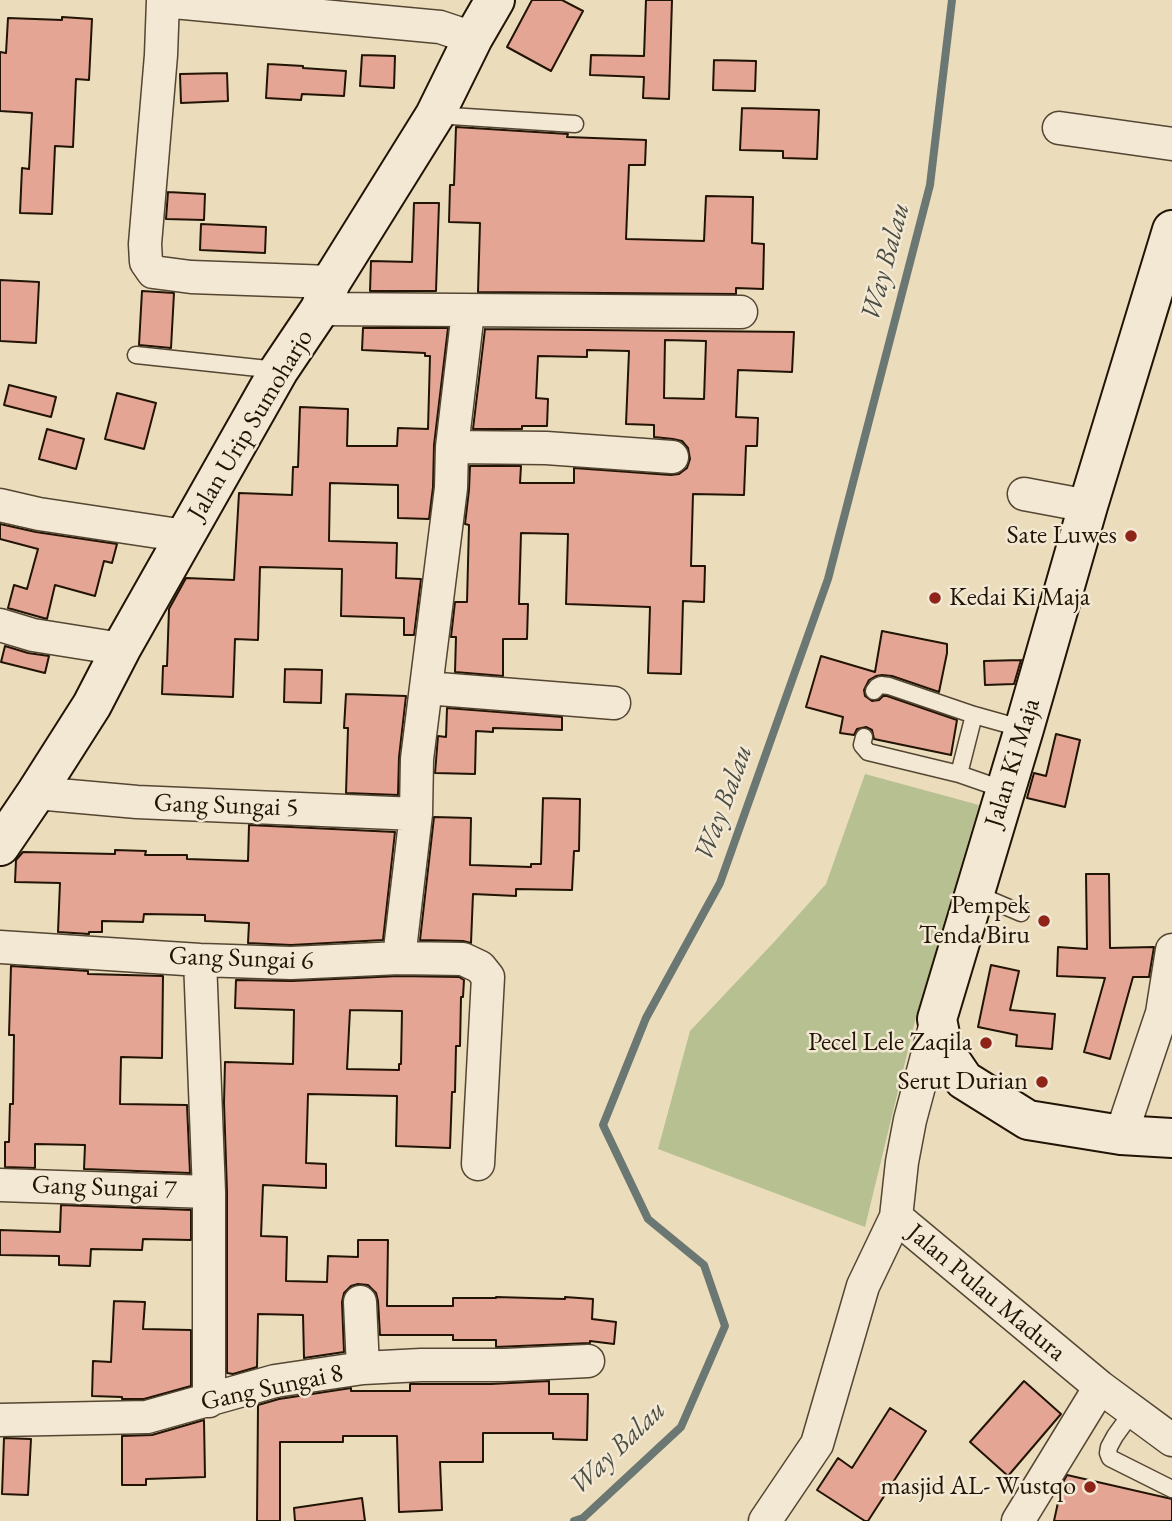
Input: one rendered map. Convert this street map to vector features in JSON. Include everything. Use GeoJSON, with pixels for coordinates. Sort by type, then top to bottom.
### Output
{"type":"FeatureCollection","features":[{"type":"Feature","properties":{"kind":"main road","name":"Jalan Urip Sumoharjo"},"geometry":{"type":"LineString","coordinates":[[0,846],[92,705],[279,370],[435,115],[495,0]]}},
{"type":"Feature","properties":{"kind":"main road","name":"Jalan Ki Maja"},"geometry":{"type":"LineString","coordinates":[[937,1019],[1088,506],[1162,300],[1172,230]]}},
{"type":"Feature","properties":{"kind":"main road"},"geometry":{"type":"LineString","coordinates":[[937,1019],[943,1049],[964,1080],[1028,1120],[1121,1135],[1172,1138]]}},
{"type":"Feature","properties":{"kind":"street"},"geometry":{"type":"LineString","coordinates":[[473,38],[440,27],[163,0],[145,262],[153,272],[468,312],[741,313]]}},
{"type":"Feature","properties":{"kind":"street"},"geometry":{"type":"LineString","coordinates":[[1059,128],[1172,144]]}},
{"type":"Feature","properties":{"kind":"street"},"geometry":{"type":"LineString","coordinates":[[399,958],[416,814],[417,759],[451,488],[452,447],[468,312]]}},
{"type":"Feature","properties":{"kind":"street"},"geometry":{"type":"LineString","coordinates":[[452,447],[546,448],[672,457]]}},
{"type":"Feature","properties":{"kind":"street"},"geometry":{"type":"LineString","coordinates":[[1024,494],[1088,506]]}},
{"type":"Feature","properties":{"kind":"street"},"geometry":{"type":"LineString","coordinates":[[0,505],[40,514],[185,536]]}},
{"type":"Feature","properties":{"kind":"street"},"geometry":{"type":"LineString","coordinates":[[0,625],[33,635],[121,649]]}},
{"type":"Feature","properties":{"kind":"street"},"geometry":{"type":"LineString","coordinates":[[426,688],[614,703]]}},
{"type":"Feature","properties":{"kind":"street","name":"Gang Sungai 5"},"geometry":{"type":"LineString","coordinates":[[36,793],[137,803],[416,814]]}},
{"type":"Feature","properties":{"kind":"street","name":"Gang Sungai 6"},"geometry":{"type":"LineString","coordinates":[[0,947],[291,963],[399,958],[463,959],[480,967],[488,977],[478,1164]]}},
{"type":"Feature","properties":{"kind":"street"},"geometry":{"type":"LineString","coordinates":[[1121,1135],[1161,1013],[1172,950]]}},
{"type":"Feature","properties":{"kind":"street"},"geometry":{"type":"LineString","coordinates":[[200,960],[209,1192],[208,1401]]}},
{"type":"Feature","properties":{"kind":"street","name":"Jalan Pulau Madura"},"geometry":{"type":"LineString","coordinates":[[937,1019],[910,1120],[896,1217],[1100,1387],[1172,1440]]}},
{"type":"Feature","properties":{"kind":"street","name":"Gang Sungai 7"},"geometry":{"type":"LineString","coordinates":[[0,1185],[209,1192]]}},
{"type":"Feature","properties":{"kind":"street"},"geometry":{"type":"LineString","coordinates":[[765,1521],[817,1444],[863,1286],[896,1217]]}},
{"type":"Feature","properties":{"kind":"street"},"geometry":{"type":"LineString","coordinates":[[360,1302],[363,1368]]}},
{"type":"Feature","properties":{"kind":"street","name":"Gang Sungai 8"},"geometry":{"type":"LineString","coordinates":[[0,1420],[147,1418],[275,1381],[363,1368],[588,1360]]}},
{"type":"Feature","properties":{"kind":"street"},"geometry":{"type":"LineString","coordinates":[[1018,1521],[1100,1387]]}},
{"type":"Feature","properties":{"kind":"lane"},"geometry":{"type":"LineString","coordinates":[[435,115],[575,124]]}},
{"type":"Feature","properties":{"kind":"lane"},"geometry":{"type":"LineString","coordinates":[[136,355],[279,370]]}},
{"type":"Feature","properties":{"kind":"lane"},"geometry":{"type":"LineString","coordinates":[[874,691],[881,685],[889,686],[1024,729]]}},
{"type":"Feature","properties":{"kind":"lane"},"geometry":{"type":"LineString","coordinates":[[959,775],[974,715]]}},
{"type":"Feature","properties":{"kind":"lane"},"geometry":{"type":"LineString","coordinates":[[864,737],[862,745],[868,752],[959,775],[1005,790]]}},
{"type":"Feature","properties":{"kind":"lane"},"geometry":{"type":"LineString","coordinates":[[974,893],[1021,913]]}},
{"type":"Feature","properties":{"kind":"lane"},"geometry":{"type":"LineString","coordinates":[[1133,1411],[1109,1447],[1110,1458],[1172,1489]]}},
{"type":"Feature","properties":{"kind":"green space"},"geometry":{"type":"Polygon","coordinates":[[[865,774],[979,805],[916,1017],[865,1227],[658,1149],[690,1031],[826,884],[865,774]]]}},
{"type":"Feature","properties":{"kind":"building"},"geometry":{"type":"Polygon","coordinates":[[[532,0],[562,0],[583,11],[551,71],[507,47],[532,0]]]}},
{"type":"Feature","properties":{"kind":"building"},"geometry":{"type":"Polygon","coordinates":[[[646,0],[672,0],[669,99],[643,98],[644,77],[590,75],[591,55],[644,56],[646,0]]]}},
{"type":"Feature","properties":{"kind":"building"},"geometry":{"type":"Polygon","coordinates":[[[62,17],[92,19],[89,80],[76,79],[73,147],[55,146],[52,214],[20,213],[22,168],[29,169],[32,113],[0,111],[0,52],[6,53],[8,18],[62,20],[62,17]]]}},
{"type":"Feature","properties":{"kind":"building"},"geometry":{"type":"Polygon","coordinates":[[[362,55],[395,56],[394,88],[360,86],[362,55]]]}},
{"type":"Feature","properties":{"kind":"building"},"geometry":{"type":"Polygon","coordinates":[[[714,60],[756,61],[755,91],[713,90],[714,60]]]}},
{"type":"Feature","properties":{"kind":"building"},"geometry":{"type":"Polygon","coordinates":[[[268,64],[346,71],[344,96],[302,94],[301,100],[266,98],[268,64]]]}},
{"type":"Feature","properties":{"kind":"building"},"geometry":{"type":"Polygon","coordinates":[[[227,73],[228,101],[181,103],[180,74],[227,73]]]}},
{"type":"Feature","properties":{"kind":"building"},"geometry":{"type":"Polygon","coordinates":[[[742,108],[819,110],[817,159],[783,158],[783,151],[740,150],[742,108]]]}},
{"type":"Feature","properties":{"kind":"building"},"geometry":{"type":"Polygon","coordinates":[[[456,127],[568,134],[567,137],[646,140],[645,165],[629,165],[626,239],[704,241],[706,196],[753,197],[752,243],[764,244],[763,289],[736,288],[736,294],[478,292],[480,223],[449,222],[450,185],[454,185],[456,127]]]}},
{"type":"Feature","properties":{"kind":"building"},"geometry":{"type":"Polygon","coordinates":[[[168,192],[205,194],[204,220],[166,219],[168,192]]]}},
{"type":"Feature","properties":{"kind":"building"},"geometry":{"type":"Polygon","coordinates":[[[414,203],[439,203],[436,291],[370,291],[371,261],[412,262],[414,203]]]}},
{"type":"Feature","properties":{"kind":"building"},"geometry":{"type":"Polygon","coordinates":[[[201,224],[266,227],[265,253],[200,250],[201,224]]]}},
{"type":"Feature","properties":{"kind":"building"},"geometry":{"type":"Polygon","coordinates":[[[0,280],[39,282],[36,343],[0,341],[0,280]]]}},
{"type":"Feature","properties":{"kind":"building"},"geometry":{"type":"Polygon","coordinates":[[[142,291],[174,293],[171,348],[139,345],[142,291]]]}},
{"type":"Feature","properties":{"kind":"building"},"geometry":{"type":"Polygon","coordinates":[[[363,328],[448,328],[434,445],[429,519],[398,518],[398,485],[330,483],[329,541],[397,543],[396,578],[421,579],[414,635],[404,635],[404,618],[341,616],[342,569],[260,567],[258,640],[235,639],[233,697],[162,694],[163,666],[167,666],[169,609],[186,578],[234,580],[239,493],[292,495],[293,467],[298,467],[300,407],[348,409],[347,446],[397,446],[398,428],[428,429],[430,356],[425,356],[425,353],[362,350],[363,328]]]}},
{"type":"Feature","properties":{"kind":"building"},"geometry":{"type":"Polygon","coordinates":[[[485,329],[794,332],[792,372],[738,370],[736,417],[758,418],[757,446],[746,446],[744,495],[693,494],[691,566],[705,566],[704,602],[683,601],[681,674],[648,673],[650,607],[566,604],[568,534],[521,533],[519,604],[528,604],[527,639],[503,639],[503,676],[455,672],[456,637],[451,637],[455,602],[467,602],[469,525],[465,524],[470,466],[521,466],[520,483],[574,483],[574,468],[671,475],[679,474],[687,468],[690,459],[688,448],[682,441],[654,437],[654,425],[626,424],[629,351],[587,350],[587,357],[538,356],[536,398],[548,399],[547,426],[473,429],[485,329]],[[665,340],[664,398],[704,399],[706,341],[665,340]]]}},
{"type":"Feature","properties":{"kind":"building"},"geometry":{"type":"Polygon","coordinates":[[[9,385],[56,397],[51,417],[4,405],[9,385]]]}},
{"type":"Feature","properties":{"kind":"building"},"geometry":{"type":"Polygon","coordinates":[[[117,393],[156,403],[144,449],[105,439],[117,393]]]}},
{"type":"Feature","properties":{"kind":"building"},"geometry":{"type":"Polygon","coordinates":[[[47,429],[84,439],[76,469],[39,459],[47,429]]]}},
{"type":"Feature","properties":{"kind":"building"},"geometry":{"type":"Polygon","coordinates":[[[0,524],[117,544],[112,563],[104,561],[95,596],[55,585],[47,619],[8,608],[14,585],[27,589],[38,549],[0,539],[0,524]]]}},
{"type":"Feature","properties":{"kind":"building"},"geometry":{"type":"Polygon","coordinates":[[[882,631],[947,644],[939,692],[882,675],[869,680],[864,690],[865,696],[872,701],[887,696],[957,720],[951,755],[874,739],[872,730],[866,727],[857,729],[854,735],[840,733],[843,717],[806,707],[821,656],[875,672],[882,631]]]}},
{"type":"Feature","properties":{"kind":"building"},"geometry":{"type":"Polygon","coordinates":[[[5,646],[49,656],[45,673],[1,662],[5,646]]]}},
{"type":"Feature","properties":{"kind":"building"},"geometry":{"type":"Polygon","coordinates":[[[1021,660],[1014,684],[985,685],[984,661],[1021,660]]]}},
{"type":"Feature","properties":{"kind":"building"},"geometry":{"type":"Polygon","coordinates":[[[285,669],[322,670],[321,703],[284,702],[285,669]]]}},
{"type":"Feature","properties":{"kind":"building"},"geometry":{"type":"Polygon","coordinates":[[[346,694],[406,696],[398,795],[346,793],[346,694]]]}},
{"type":"Feature","properties":{"kind":"building"},"geometry":{"type":"Polygon","coordinates":[[[447,708],[562,717],[562,730],[493,728],[493,732],[476,731],[475,774],[435,773],[438,736],[446,737],[447,708]]]}},
{"type":"Feature","properties":{"kind":"building"},"geometry":{"type":"Polygon","coordinates":[[[1056,734],[1080,740],[1065,807],[1027,798],[1034,773],[1046,776],[1056,734]]]}},
{"type":"Feature","properties":{"kind":"building"},"geometry":{"type":"Polygon","coordinates":[[[543,798],[580,799],[579,851],[574,851],[572,890],[516,889],[516,896],[473,894],[471,943],[420,940],[434,817],[471,818],[470,865],[531,867],[531,864],[541,864],[543,798]]]}},
{"type":"Feature","properties":{"kind":"building"},"geometry":{"type":"Polygon","coordinates":[[[249,825],[395,832],[383,940],[291,945],[248,943],[249,923],[205,921],[205,915],[144,914],[143,922],[102,921],[102,932],[58,932],[60,883],[15,882],[16,860],[23,852],[115,854],[115,850],[146,851],[145,855],[187,855],[187,859],[248,861],[249,825]]]}},
{"type":"Feature","properties":{"kind":"building"},"geometry":{"type":"Polygon","coordinates":[[[1086,874],[1109,874],[1110,948],[1154,947],[1149,977],[1133,977],[1110,1059],[1084,1052],[1105,978],[1057,976],[1058,947],[1087,949],[1086,874]]]}},
{"type":"Feature","properties":{"kind":"building"},"geometry":{"type":"Polygon","coordinates":[[[991,965],[1019,971],[1010,1010],[1055,1014],[1052,1049],[1016,1046],[1017,1035],[978,1027],[991,965]]]}},
{"type":"Feature","properties":{"kind":"building"},"geometry":{"type":"Polygon","coordinates":[[[11,966],[88,971],[88,974],[163,976],[162,1058],[121,1057],[120,1104],[187,1105],[190,1173],[84,1169],[85,1145],[35,1144],[35,1168],[5,1167],[5,1142],[9,1142],[10,1104],[13,1104],[14,1035],[9,1035],[11,966]]]}},
{"type":"Feature","properties":{"kind":"building"},"geometry":{"type":"Polygon","coordinates":[[[399,976],[459,977],[464,980],[460,1046],[456,1046],[455,1092],[452,1092],[450,1148],[396,1146],[397,1096],[308,1094],[306,1163],[326,1164],[326,1188],[263,1185],[261,1236],[287,1237],[286,1281],[327,1282],[328,1256],[358,1257],[358,1240],[388,1240],[387,1306],[453,1306],[453,1298],[593,1299],[592,1319],[616,1322],[614,1344],[590,1341],[496,1347],[496,1340],[453,1340],[453,1335],[380,1335],[376,1293],[368,1285],[358,1284],[351,1286],[344,1293],[342,1302],[344,1352],[304,1358],[303,1315],[258,1314],[257,1367],[233,1374],[227,1373],[225,1062],[293,1064],[294,1010],[235,1008],[236,980],[292,981],[399,976]],[[350,1010],[347,1069],[399,1070],[402,1011],[350,1010]]]}},
{"type":"Feature","properties":{"kind":"building"},"geometry":{"type":"Polygon","coordinates":[[[61,1205],[191,1210],[191,1240],[143,1239],[142,1250],[91,1249],[90,1266],[59,1265],[59,1256],[0,1255],[0,1230],[60,1232],[61,1205]]]}},
{"type":"Feature","properties":{"kind":"building"},"geometry":{"type":"Polygon","coordinates":[[[114,1301],[145,1302],[143,1329],[191,1330],[191,1386],[144,1399],[92,1396],[93,1361],[111,1362],[114,1301]]]}},
{"type":"Feature","properties":{"kind":"building"},"geometry":{"type":"Polygon","coordinates":[[[549,1381],[549,1394],[588,1394],[587,1440],[553,1439],[553,1433],[483,1433],[483,1462],[440,1462],[442,1510],[399,1512],[397,1436],[343,1436],[343,1442],[280,1442],[280,1521],[257,1521],[258,1405],[279,1399],[351,1388],[351,1391],[410,1391],[410,1384],[549,1381]]]}},
{"type":"Feature","properties":{"kind":"building"},"geometry":{"type":"Polygon","coordinates":[[[1024,1381],[1061,1414],[1008,1476],[970,1442],[1024,1381]]]}},
{"type":"Feature","properties":{"kind":"building"},"geometry":{"type":"Polygon","coordinates":[[[890,1408],[926,1431],[868,1521],[865,1521],[817,1490],[838,1458],[852,1468],[890,1408]]]}},
{"type":"Feature","properties":{"kind":"building"},"geometry":{"type":"Polygon","coordinates":[[[204,1420],[205,1477],[146,1479],[146,1485],[122,1485],[122,1436],[152,1435],[204,1420]]]}},
{"type":"Feature","properties":{"kind":"building"},"geometry":{"type":"Polygon","coordinates":[[[4,1438],[31,1439],[28,1495],[2,1494],[4,1438]]]}},
{"type":"Feature","properties":{"kind":"building","name":"masjid AL- Wustqo"},"geometry":{"type":"Polygon","coordinates":[[[1067,1475],[1172,1499],[1172,1521],[1054,1521],[1062,1484],[1067,1475]]]}},
{"type":"Feature","properties":{"kind":"building"},"geometry":{"type":"Polygon","coordinates":[[[362,1498],[365,1521],[295,1521],[294,1508],[362,1498]]]}},
{"type":"Feature","properties":{"kind":"waterway","name":"Way Balau"},"geometry":{"type":"LineString","coordinates":[[574,1521],[583,1518],[681,1427],[725,1326],[704,1265],[648,1219],[603,1125],[646,1018],[720,883],[828,579],[930,185],[952,0]]}},
{"type":"Feature","properties":{"kind":"place","name":"Sate Luwes"},"geometry":{"type":"Point","coordinates":[1131,536]}},
{"type":"Feature","properties":{"kind":"place","name":"Kedai Ki Maja"},"geometry":{"type":"Point","coordinates":[935,598]}},
{"type":"Feature","properties":{"kind":"place","name":"Pempek Tenda Biru"},"geometry":{"type":"Point","coordinates":[1044,921]}},
{"type":"Feature","properties":{"kind":"place","name":"Pecel Lele Zaqila"},"geometry":{"type":"Point","coordinates":[986,1043]}},
{"type":"Feature","properties":{"kind":"place","name":"Serut Durian"},"geometry":{"type":"Point","coordinates":[1042,1082]}},
{"type":"Feature","properties":{"kind":"place","name":"masjid AL- Wustqo"},"geometry":{"type":"Point","coordinates":[1090,1487]}}]}
